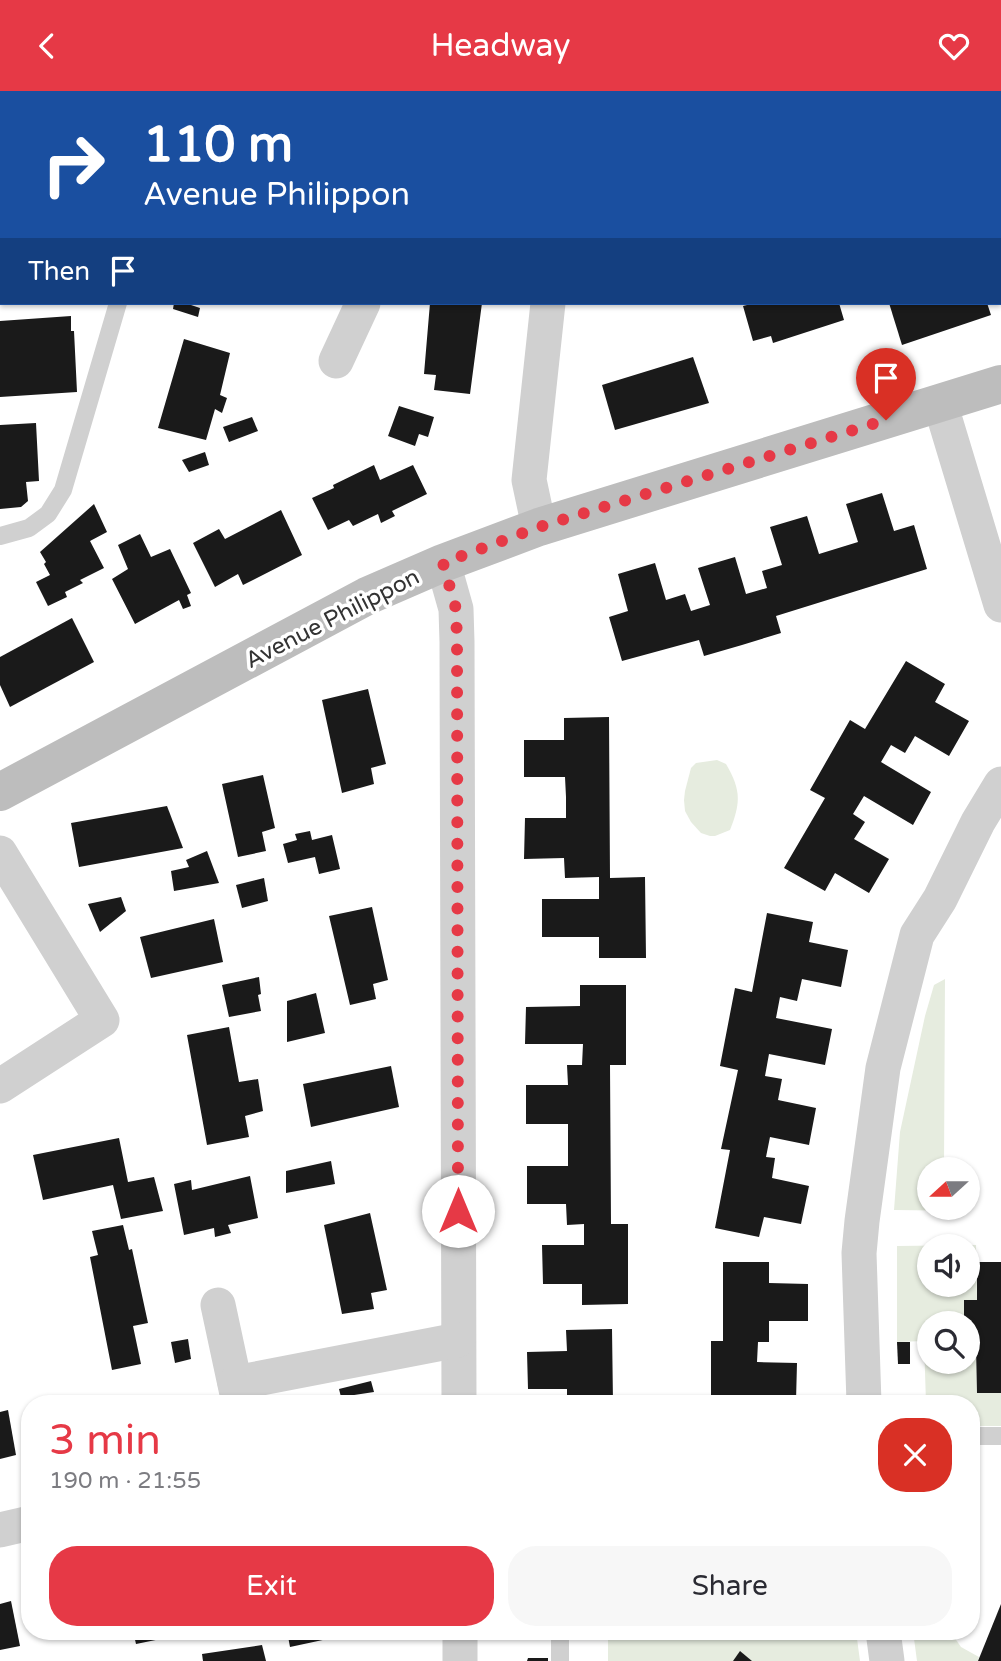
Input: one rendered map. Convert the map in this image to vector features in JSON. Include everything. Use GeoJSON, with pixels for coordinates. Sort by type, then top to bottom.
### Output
{"type":"FeatureCollection","features":[{"type":"Feature","properties":{"kind":"street"},"geometry":{"type":"LineString","coordinates":[[336,361],[362,305]]}},
{"type":"Feature","properties":{"kind":"street"},"geometry":{"type":"LineString","coordinates":[[539,527],[529,481],[548,305]]}},
{"type":"Feature","properties":{"kind":"street","name":"Avenue Philippon"},"geometry":{"type":"LineString","coordinates":[[0,792],[367,596],[443,563],[539,527],[1001,384]]}},
{"type":"Feature","properties":{"kind":"street"},"geometry":{"type":"LineString","coordinates":[[940,403],[1001,605]]}},
{"type":"Feature","properties":{"kind":"street"},"geometry":{"type":"LineString","coordinates":[[443,563],[456,609],[457,642],[459,1395]]}},
{"type":"Feature","properties":{"kind":"street"},"geometry":{"type":"LineString","coordinates":[[864,1395],[859,1253],[883,1067],[917,935],[940,899],[978,822],[1001,784]]}},
{"type":"Feature","properties":{"kind":"street"},"geometry":{"type":"LineString","coordinates":[[0,853],[102,1020],[0,1086]]}},
{"type":"Feature","properties":{"kind":"street"},"geometry":{"type":"LineString","coordinates":[[218,1305],[237,1393],[458,1340]]}},
{"type":"Feature","properties":{"kind":"street"},"geometry":{"type":"LineString","coordinates":[[0,1530],[21,1525]]}},
{"type":"Feature","properties":{"kind":"street"},"geometry":{"type":"LineString","coordinates":[[460,1640],[460,1661]]}},
{"type":"Feature","properties":{"kind":"street"},"geometry":{"type":"LineString","coordinates":[[884,1640],[887,1661]]}},
{"type":"Feature","properties":{"kind":"lane"},"geometry":{"type":"LineString","coordinates":[[0,536],[29,528],[48,514],[63,490],[113,305]]}},
{"type":"Feature","properties":{"kind":"lane"},"geometry":{"type":"LineString","coordinates":[[980,1436],[1001,1436]]}},
{"type":"Feature","properties":{"kind":"lane"},"geometry":{"type":"LineString","coordinates":[[560,1640],[560,1661]]}},
{"type":"Feature","properties":{"kind":"shaded area"},"geometry":{"type":"Polygon","coordinates":[[[717,760],[726,764],[731,773],[737,789],[738,804],[730,830],[710,836],[701,833],[691,822],[685,811],[684,800],[691,768],[696,763],[717,760]]]}},
{"type":"Feature","properties":{"kind":"shaded area"},"geometry":{"type":"Polygon","coordinates":[[[945,979],[944,1157],[917,1157],[917,1210],[894,1210],[900,1132],[934,985],[945,979]]]}},
{"type":"Feature","properties":{"kind":"shaded area"},"geometry":{"type":"Polygon","coordinates":[[[897,1246],[917,1246],[917,1297],[977,1297],[977,1300],[964,1300],[964,1311],[917,1311],[917,1341],[897,1342],[897,1246]]]}},
{"type":"Feature","properties":{"kind":"shaded area"},"geometry":{"type":"Polygon","coordinates":[[[925,1374],[977,1374],[977,1393],[1001,1393],[1001,1426],[980,1426],[980,1395],[926,1395],[925,1374]]]}},
{"type":"Feature","properties":{"kind":"shaded area"},"geometry":{"type":"Polygon","coordinates":[[[608,1640],[857,1640],[860,1661],[752,1661],[741,1652],[733,1661],[608,1661],[608,1640]]]}},
{"type":"Feature","properties":{"kind":"shaded area"},"geometry":{"type":"Polygon","coordinates":[[[914,1640],[956,1640],[961,1647],[979,1657],[978,1661],[917,1661],[914,1640]]]}},
{"type":"Feature","properties":{"kind":"building"},"geometry":{"type":"Polygon","coordinates":[[[174,305],[200,308],[198,317],[173,309],[174,305]]]}},
{"type":"Feature","properties":{"kind":"building"},"geometry":{"type":"Polygon","coordinates":[[[430,305],[482,305],[470,394],[434,390],[436,375],[424,374],[430,305]]]}},
{"type":"Feature","properties":{"kind":"building"},"geometry":{"type":"Polygon","coordinates":[[[840,305],[844,320],[773,343],[771,336],[753,341],[743,306],[840,305]]]}},
{"type":"Feature","properties":{"kind":"building"},"geometry":{"type":"Polygon","coordinates":[[[890,305],[988,305],[991,315],[902,345],[890,305]]]}},
{"type":"Feature","properties":{"kind":"building"},"geometry":{"type":"Polygon","coordinates":[[[71,316],[77,392],[0,397],[0,321],[71,316]]]}},
{"type":"Feature","properties":{"kind":"building"},"geometry":{"type":"Polygon","coordinates":[[[184,339],[230,353],[220,395],[227,398],[222,413],[215,409],[206,440],[158,428],[184,339]]]}},
{"type":"Feature","properties":{"kind":"building"},"geometry":{"type":"Polygon","coordinates":[[[693,357],[709,403],[615,430],[602,385],[693,357]]]}},
{"type":"Feature","properties":{"kind":"building"},"geometry":{"type":"Polygon","coordinates":[[[399,406],[434,417],[428,437],[419,434],[415,446],[388,436],[399,406]]]}},
{"type":"Feature","properties":{"kind":"building"},"geometry":{"type":"Polygon","coordinates":[[[252,417],[258,431],[229,442],[223,427],[252,417]]]}},
{"type":"Feature","properties":{"kind":"building"},"geometry":{"type":"Polygon","coordinates":[[[36,423],[39,481],[26,482],[28,501],[21,507],[0,509],[0,425],[36,423]]]}},
{"type":"Feature","properties":{"kind":"building"},"geometry":{"type":"Polygon","coordinates":[[[205,452],[209,465],[189,472],[182,460],[205,452]]]}},
{"type":"Feature","properties":{"kind":"building"},"geometry":{"type":"Polygon","coordinates":[[[374,465],[380,480],[413,465],[427,494],[392,511],[395,516],[381,523],[378,514],[353,526],[349,520],[328,530],[312,498],[374,465]]]}},
{"type":"Feature","properties":{"kind":"building"},"geometry":{"type":"Polygon","coordinates":[[[882,493],[894,531],[914,525],[927,569],[776,616],[781,633],[742,645],[704,656],[699,640],[622,661],[609,617],[628,611],[618,574],[655,563],[666,600],[685,594],[691,611],[710,605],[698,568],[735,557],[746,594],[767,588],[762,571],[782,565],[770,527],[807,516],[819,554],[858,542],[846,504],[882,493]]]}},
{"type":"Feature","properties":{"kind":"building"},"geometry":{"type":"Polygon","coordinates":[[[94,504],[107,532],[90,541],[104,568],[80,580],[83,583],[65,592],[67,597],[48,606],[36,582],[50,575],[40,552],[94,504]]]}},
{"type":"Feature","properties":{"kind":"building"},"geometry":{"type":"Polygon","coordinates":[[[281,510],[302,555],[243,585],[238,574],[215,587],[193,543],[219,529],[225,539],[281,510]]]}},
{"type":"Feature","properties":{"kind":"building"},"geometry":{"type":"Polygon","coordinates":[[[140,534],[151,557],[170,549],[191,593],[187,595],[191,606],[183,609],[179,600],[135,624],[112,579],[128,569],[118,545],[140,534]]]}},
{"type":"Feature","properties":{"kind":"building"},"geometry":{"type":"Polygon","coordinates":[[[72,618],[94,662],[10,707],[0,685],[0,657],[72,618]]]}},
{"type":"Feature","properties":{"kind":"building"},"geometry":{"type":"Polygon","coordinates":[[[906,661],[945,684],[935,702],[969,721],[949,756],[915,736],[905,753],[891,745],[881,762],[931,792],[913,825],[864,796],[853,814],[865,822],[854,839],[889,859],[869,893],[835,873],[825,891],[784,868],[825,798],[810,790],[850,720],[865,729],[906,661]]]}},
{"type":"Feature","properties":{"kind":"building"},"geometry":{"type":"Polygon","coordinates":[[[368,689],[386,764],[371,768],[374,784],[342,793],[322,700],[368,689]]]}},
{"type":"Feature","properties":{"kind":"building"},"geometry":{"type":"Polygon","coordinates":[[[609,717],[610,878],[645,877],[646,958],[599,958],[599,937],[542,937],[542,899],[599,899],[599,877],[565,878],[564,858],[524,859],[525,818],[566,818],[566,797],[565,777],[524,777],[524,740],[564,740],[564,718],[609,717]]]}},
{"type":"Feature","properties":{"kind":"building"},"geometry":{"type":"Polygon","coordinates":[[[263,775],[275,828],[262,832],[266,851],[238,857],[222,784],[263,775]]]}},
{"type":"Feature","properties":{"kind":"building"},"geometry":{"type":"Polygon","coordinates":[[[167,806],[183,848],[79,867],[71,823],[167,806]]]}},
{"type":"Feature","properties":{"kind":"building"},"geometry":{"type":"Polygon","coordinates":[[[310,831],[312,840],[332,835],[340,869],[319,874],[315,857],[288,863],[283,844],[297,840],[295,834],[310,831]]]}},
{"type":"Feature","properties":{"kind":"building"},"geometry":{"type":"Polygon","coordinates":[[[207,851],[219,883],[174,891],[171,871],[189,867],[186,860],[207,851]]]}},
{"type":"Feature","properties":{"kind":"building"},"geometry":{"type":"Polygon","coordinates":[[[264,878],[268,901],[242,908],[236,885],[264,878]]]}},
{"type":"Feature","properties":{"kind":"building"},"geometry":{"type":"Polygon","coordinates":[[[121,897],[126,911],[100,932],[88,904],[121,897]]]}},
{"type":"Feature","properties":{"kind":"building"},"geometry":{"type":"Polygon","coordinates":[[[372,907],[388,980],[373,984],[376,999],[350,1005],[329,916],[372,907]]]}},
{"type":"Feature","properties":{"kind":"building"},"geometry":{"type":"Polygon","coordinates":[[[767,913],[813,922],[809,942],[848,950],[841,987],[802,979],[797,1001],[780,997],[776,1018],[832,1029],[825,1065],[769,1054],[765,1076],[782,1079],[778,1100],[816,1108],[809,1145],[770,1137],[766,1157],[775,1158],[772,1178],[809,1186],[801,1224],[764,1217],[759,1237],[715,1228],[730,1150],[721,1149],[738,1070],[720,1066],[735,988],[752,992],[767,913]]]}},
{"type":"Feature","properties":{"kind":"building"},"geometry":{"type":"Polygon","coordinates":[[[214,919],[223,962],[151,978],[140,937],[214,919]]]}},
{"type":"Feature","properties":{"kind":"building"},"geometry":{"type":"Polygon","coordinates":[[[259,977],[261,1011],[229,1017],[222,985],[259,977]]]}},
{"type":"Feature","properties":{"kind":"building"},"geometry":{"type":"Polygon","coordinates":[[[580,985],[626,985],[626,1065],[610,1065],[611,1224],[628,1224],[628,1304],[582,1305],[582,1284],[543,1284],[542,1245],[584,1245],[584,1224],[567,1225],[566,1204],[527,1204],[527,1166],[568,1166],[568,1124],[526,1124],[526,1085],[568,1085],[567,1065],[582,1065],[583,1044],[525,1044],[526,1007],[580,1006],[580,985]]]}},
{"type":"Feature","properties":{"kind":"building"},"geometry":{"type":"Polygon","coordinates":[[[316,993],[325,1033],[287,1042],[287,1001],[316,993]]]}},
{"type":"Feature","properties":{"kind":"building"},"geometry":{"type":"Polygon","coordinates":[[[229,1027],[239,1082],[258,1079],[263,1111],[245,1116],[249,1137],[207,1145],[187,1035],[229,1027]]]}},
{"type":"Feature","properties":{"kind":"building"},"geometry":{"type":"Polygon","coordinates":[[[391,1066],[399,1107],[311,1127],[303,1084],[391,1066]]]}},
{"type":"Feature","properties":{"kind":"building"},"geometry":{"type":"Polygon","coordinates":[[[119,1138],[128,1182],[154,1177],[163,1211],[121,1219],[113,1185],[43,1200],[33,1155],[119,1138]]]}},
{"type":"Feature","properties":{"kind":"building"},"geometry":{"type":"Polygon","coordinates":[[[331,1161],[335,1184],[286,1193],[286,1171],[331,1161]]]}},
{"type":"Feature","properties":{"kind":"building"},"geometry":{"type":"Polygon","coordinates":[[[250,1176],[258,1218],[228,1225],[231,1233],[215,1237],[214,1228],[184,1235],[174,1184],[191,1180],[192,1190],[250,1176]]]}},
{"type":"Feature","properties":{"kind":"building"},"geometry":{"type":"Polygon","coordinates":[[[370,1213],[387,1290],[371,1293],[374,1309],[342,1314],[324,1225],[370,1213]]]}},
{"type":"Feature","properties":{"kind":"building"},"geometry":{"type":"Polygon","coordinates":[[[123,1225],[129,1250],[132,1249],[148,1323],[133,1326],[141,1364],[112,1370],[90,1257],[98,1255],[92,1231],[123,1225]]]}},
{"type":"Feature","properties":{"kind":"building"},"geometry":{"type":"Polygon","coordinates":[[[723,1262],[769,1262],[769,1283],[808,1284],[808,1321],[769,1321],[769,1342],[758,1342],[757,1362],[797,1363],[796,1395],[711,1395],[711,1341],[723,1341],[723,1262]]]}},
{"type":"Feature","properties":{"kind":"building"},"geometry":{"type":"Polygon","coordinates":[[[980,1262],[1001,1262],[1001,1393],[977,1393],[977,1374],[980,1374],[980,1311],[964,1311],[964,1300],[977,1300],[977,1297],[980,1297],[980,1262]]]}},
{"type":"Feature","properties":{"kind":"building"},"geometry":{"type":"Polygon","coordinates":[[[612,1329],[613,1395],[567,1395],[567,1389],[528,1389],[527,1352],[567,1351],[566,1330],[612,1329]]]}},
{"type":"Feature","properties":{"kind":"building"},"geometry":{"type":"Polygon","coordinates":[[[188,1339],[191,1359],[175,1363],[171,1342],[188,1339]]]}},
{"type":"Feature","properties":{"kind":"building"},"geometry":{"type":"Polygon","coordinates":[[[897,1342],[910,1342],[910,1364],[898,1364],[897,1342]]]}},
{"type":"Feature","properties":{"kind":"building"},"geometry":{"type":"Polygon","coordinates":[[[371,1381],[374,1392],[340,1395],[339,1389],[371,1381]]]}},
{"type":"Feature","properties":{"kind":"building"},"geometry":{"type":"Polygon","coordinates":[[[8,1410],[16,1455],[0,1459],[0,1412],[8,1410]]]}},
{"type":"Feature","properties":{"kind":"building"},"geometry":{"type":"Polygon","coordinates":[[[11,1601],[20,1646],[0,1650],[0,1604],[11,1601]]]}},
{"type":"Feature","properties":{"kind":"building"},"geometry":{"type":"Polygon","coordinates":[[[1001,1604],[1001,1661],[978,1661],[1001,1604]]]}},
{"type":"Feature","properties":{"kind":"building"},"geometry":{"type":"Polygon","coordinates":[[[135,1640],[156,1640],[136,1644],[135,1640]]]}},
{"type":"Feature","properties":{"kind":"building"},"geometry":{"type":"Polygon","coordinates":[[[289,1640],[323,1640],[290,1647],[289,1640]]]}},
{"type":"Feature","properties":{"kind":"building"},"geometry":{"type":"Polygon","coordinates":[[[262,1645],[266,1661],[203,1661],[202,1654],[262,1645]]]}},
{"type":"Feature","properties":{"kind":"building"},"geometry":{"type":"Polygon","coordinates":[[[740,1651],[752,1661],[733,1661],[740,1651]]]}},
{"type":"Feature","properties":{"kind":"building"},"geometry":{"type":"Polygon","coordinates":[[[528,1658],[548,1658],[548,1661],[527,1661],[528,1658]]]}},
{"type":"Feature","properties":{"kind":"route"},"geometry":{"type":"LineString","coordinates":[[458,1211],[457,642],[456,609],[443,563],[539,527],[886,420]]}}]}
